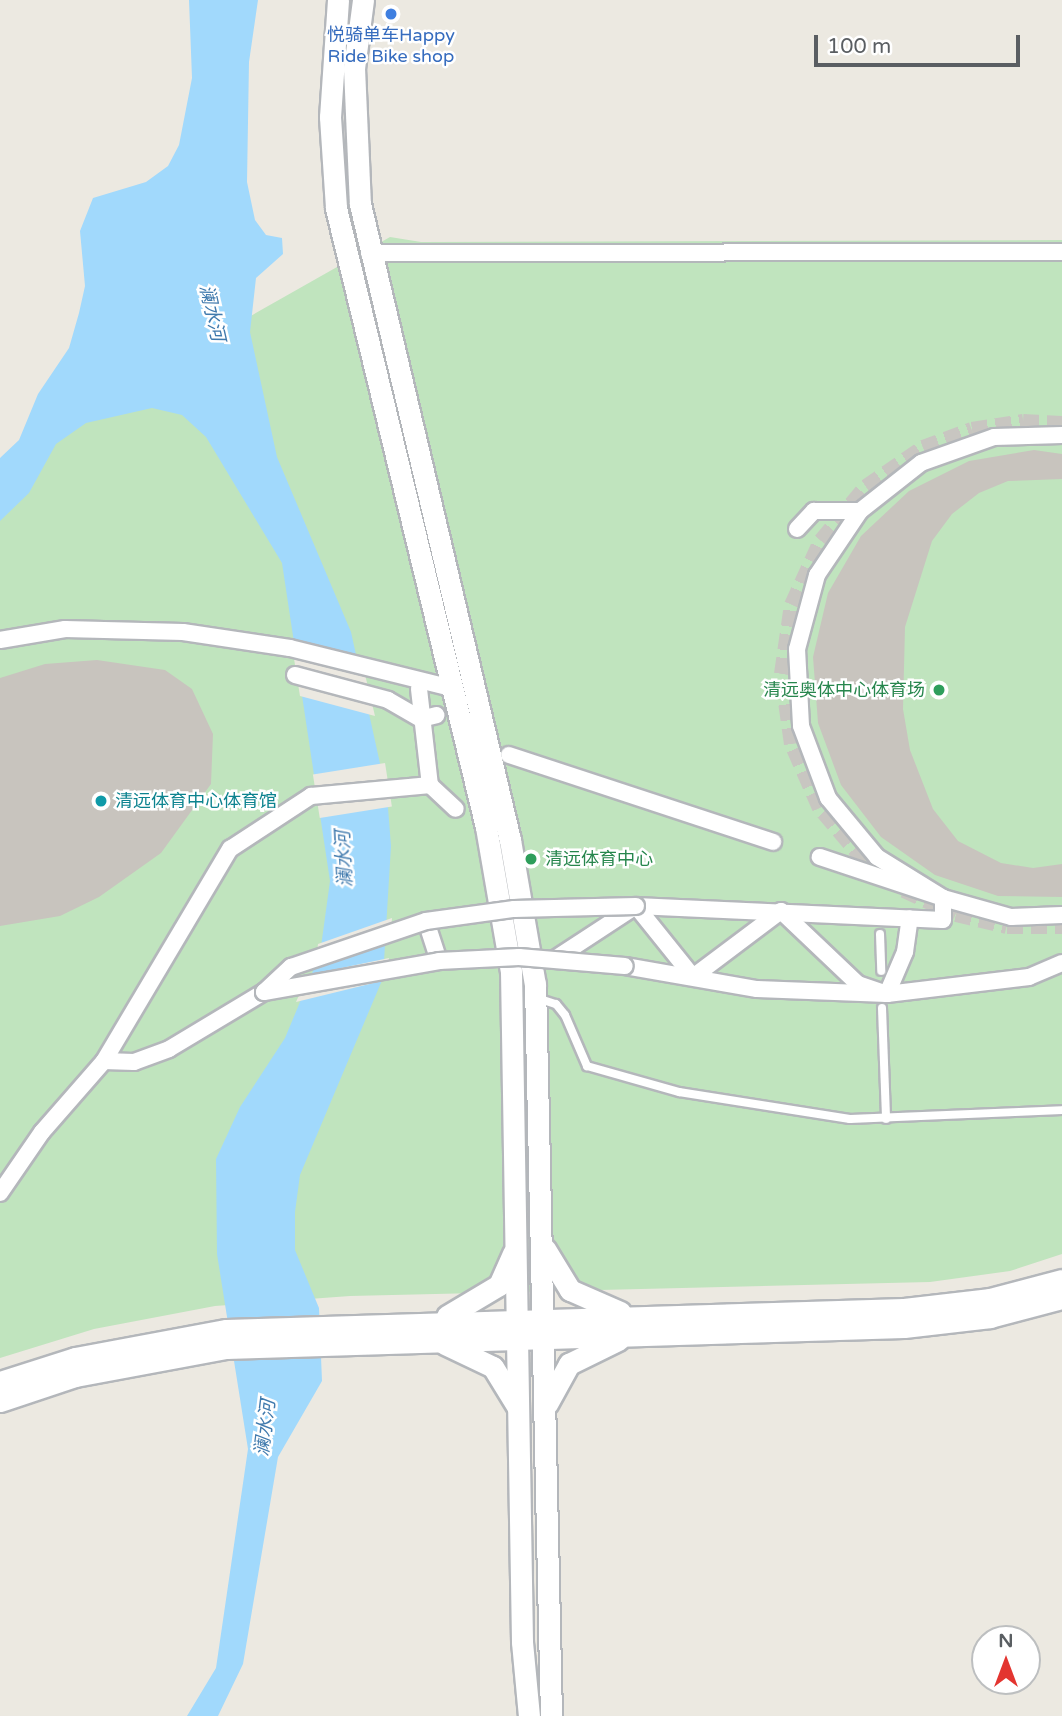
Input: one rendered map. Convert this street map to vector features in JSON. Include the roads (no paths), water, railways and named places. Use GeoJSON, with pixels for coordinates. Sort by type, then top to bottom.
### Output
{"type":"FeatureCollection","features":[{"type":"Feature","properties":{"kind":"street"},"geometry":{"type":"LineString","coordinates":[[338,0],[330,117],[336,208],[498,880],[511,971],[529,1716]]}},
{"type":"Feature","properties":{"kind":"street"},"geometry":{"type":"LineString","coordinates":[[363,0],[354,68],[354,152],[369,253],[510,840],[536,997],[551,1716]]}},
{"type":"Feature","properties":{"kind":"street"},"geometry":{"type":"LineString","coordinates":[[369,253],[1062,252]]}},
{"type":"Feature","properties":{"kind":"street"},"geometry":{"type":"LineString","coordinates":[[943,898],[877,857],[828,798],[801,726],[797,649],[814,587],[860,511],[921,463],[994,437],[1062,435]]}},
{"type":"Feature","properties":{"kind":"street"},"geometry":{"type":"LineString","coordinates":[[797,529],[814,511],[860,511]]}},
{"type":"Feature","properties":{"kind":"street"},"geometry":{"type":"LineString","coordinates":[[0,640],[65,629],[132,628],[290,648],[452,688]]}},
{"type":"Feature","properties":{"kind":"street"},"geometry":{"type":"LineString","coordinates":[[295,675],[388,700],[429,717]]}},
{"type":"Feature","properties":{"kind":"street"},"geometry":{"type":"LineString","coordinates":[[419,689],[429,717],[430,785]]}},
{"type":"Feature","properties":{"kind":"street"},"geometry":{"type":"LineString","coordinates":[[509,755],[773,842]]}},
{"type":"Feature","properties":{"kind":"street"},"geometry":{"type":"LineString","coordinates":[[0,1193],[42,1132],[104,1061],[230,849],[311,796],[401,784],[430,785],[456,809]]}},
{"type":"Feature","properties":{"kind":"street"},"geometry":{"type":"LineString","coordinates":[[820,857],[943,898],[1011,917],[1062,915]]}},
{"type":"Feature","properties":{"kind":"street"},"geometry":{"type":"LineString","coordinates":[[104,1061],[134,1062],[169,1049],[264,992],[291,967],[426,921],[514,909],[636,906],[943,920],[943,898]]}},
{"type":"Feature","properties":{"kind":"street"},"geometry":{"type":"LineString","coordinates":[[555,959],[636,906]]}},
{"type":"Feature","properties":{"kind":"street"},"geometry":{"type":"LineString","coordinates":[[636,906],[693,977]]}},
{"type":"Feature","properties":{"kind":"street"},"geometry":{"type":"LineString","coordinates":[[693,977],[781,911]]}},
{"type":"Feature","properties":{"kind":"street"},"geometry":{"type":"LineString","coordinates":[[781,911],[858,984],[885,1001]]}},
{"type":"Feature","properties":{"kind":"street"},"geometry":{"type":"LineString","coordinates":[[885,1001],[905,952],[911,918]]}},
{"type":"Feature","properties":{"kind":"street"},"geometry":{"type":"LineString","coordinates":[[426,921],[439,961]]}},
{"type":"Feature","properties":{"kind":"street"},"geometry":{"type":"LineString","coordinates":[[264,992],[439,961],[555,959],[625,966],[757,989],[885,1001],[1029,977],[1062,963]]}},
{"type":"Feature","properties":{"kind":"street"},"geometry":{"type":"LineString","coordinates":[[433,1322],[468,1308],[499,1285],[512,1261],[518,1230]]}},
{"type":"Feature","properties":{"kind":"street"},"geometry":{"type":"LineString","coordinates":[[542,1241],[570,1290],[636,1325]]}},
{"type":"Feature","properties":{"kind":"street"},"geometry":{"type":"LineString","coordinates":[[544,1416],[553,1387],[569,1364],[636,1325],[948,1305],[1062,1280]]}},
{"type":"Feature","properties":{"kind":"street"},"geometry":{"type":"LineString","coordinates":[[418,1340],[519,1329],[636,1325],[948,1323],[1062,1298]]}},
{"type":"Feature","properties":{"kind":"street"},"geometry":{"type":"LineString","coordinates":[[0,1382],[75,1358],[226,1339],[328,1333],[433,1322],[519,1329]]}},
{"type":"Feature","properties":{"kind":"street"},"geometry":{"type":"LineString","coordinates":[[328,1333],[418,1340],[465,1351],[493,1367],[520,1412]]}},
{"type":"Feature","properties":{"kind":"street"},"geometry":{"type":"LineString","coordinates":[[0,1401],[88,1373],[226,1339]]}},
{"type":"Feature","properties":{"kind":"lane"},"geometry":{"type":"LineString","coordinates":[[880,934],[881,971]]}},
{"type":"Feature","properties":{"kind":"lane"},"geometry":{"type":"LineString","coordinates":[[536,997],[556,1004],[582,1058],[601,1073],[747,1106],[886,1119],[1062,1110]]}},
{"type":"Feature","properties":{"kind":"lane"},"geometry":{"type":"LineString","coordinates":[[885,1001],[886,1119]]}},
{"type":"Feature","properties":{"kind":"water","name":"澜水河"},"geometry":{"type":"Polygon","coordinates":[[[189,0],[258,0],[249,62],[247,182],[255,220],[266,235],[282,238],[283,254],[256,278],[250,332],[277,457],[351,632],[387,795],[391,846],[383,978],[300,1175],[295,1212],[295,1250],[319,1308],[322,1381],[278,1457],[243,1664],[218,1716],[187,1716],[216,1668],[248,1449],[217,1254],[216,1159],[240,1107],[285,1038],[320,954],[330,881],[282,563],[206,437],[182,415],[152,408],[86,423],[56,444],[29,493],[0,521],[0,458],[19,440],[38,394],[69,348],[85,286],[80,231],[93,198],[146,182],[168,166],[179,145],[192,78],[189,0]]]}},
{"type":"Feature","properties":{"kind":"tunnel"},"geometry":{"type":"LineString","coordinates":[[886,877],[865,861],[820,808],[792,744],[782,674],[792,605],[821,541],[866,487],[923,448],[972,430],[1023,422],[1062,424]]}},
{"type":"Feature","properties":{"kind":"tunnel"},"geometry":{"type":"LineString","coordinates":[[904,890],[956,914],[1007,926],[1062,926]]}},
{"type":"Feature","properties":{"kind":"place","name":"悦骑单车Happy Ride Bike shop"},"geometry":{"type":"Point","coordinates":[391,14]}},
{"type":"Feature","properties":{"kind":"place","name":"清远奥体中心体育场"},"geometry":{"type":"Point","coordinates":[939,690]}},
{"type":"Feature","properties":{"kind":"place","name":"清远体育中心体育馆"},"geometry":{"type":"Point","coordinates":[101,801]}},
{"type":"Feature","properties":{"kind":"place","name":"清远体育中心"},"geometry":{"type":"Point","coordinates":[531,859]}}]}
